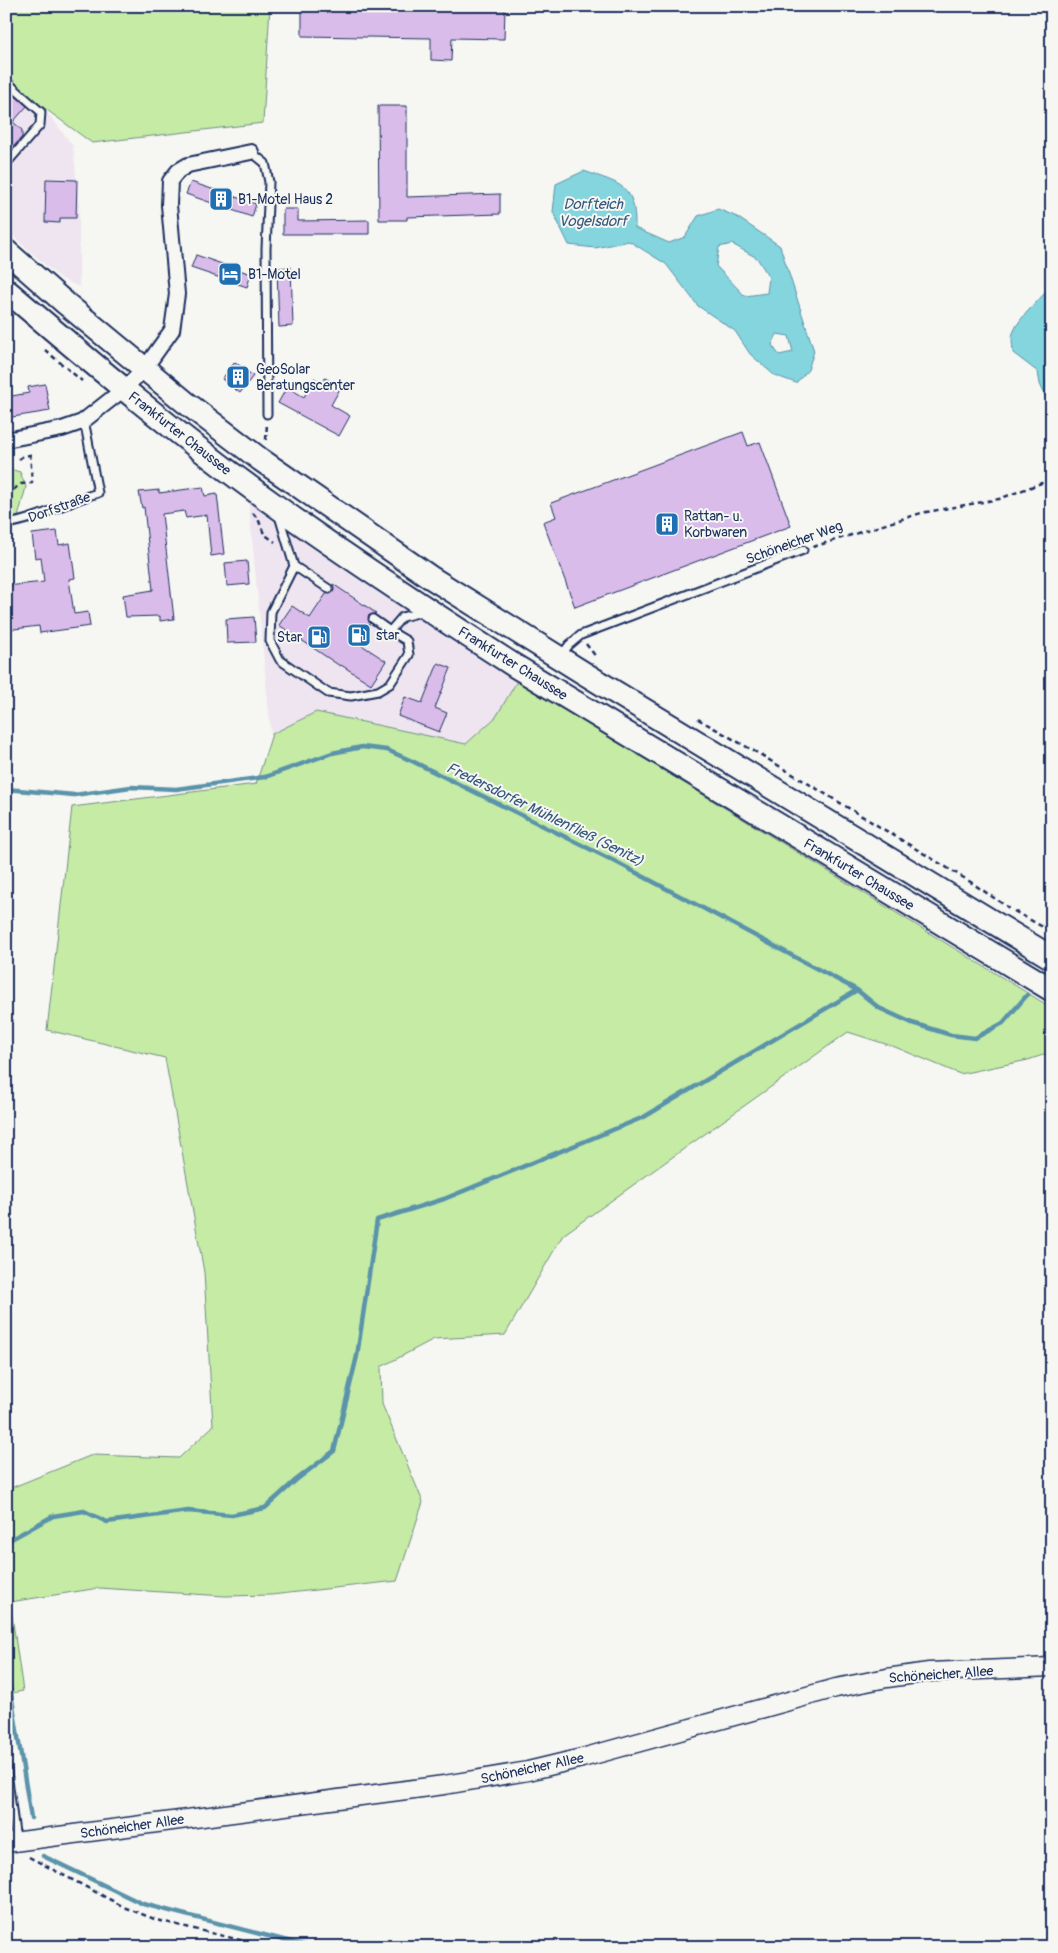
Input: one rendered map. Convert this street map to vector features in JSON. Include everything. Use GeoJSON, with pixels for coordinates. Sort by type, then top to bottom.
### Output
{"type":"FeatureCollection","features":[{"type":"Feature","properties":{"kind":"main road","name":"Frankfurter Chaussee"},"geometry":{"type":"LineString","coordinates":[[6,251],[144,368],[273,470],[430,577],[559,658],[1052,958]]}},
{"type":"Feature","properties":{"kind":"main road","name":"Frankfurter Chaussee"},"geometry":{"type":"LineString","coordinates":[[6,290],[182,436],[275,506],[428,610],[515,666],[1052,990]]}},
{"type":"Feature","properties":{"kind":"street"},"geometry":{"type":"LineString","coordinates":[[6,440],[62,429],[82,422],[124,389],[144,368],[172,330],[177,306],[169,205],[170,181],[178,171],[188,165],[251,152]]}},
{"type":"Feature","properties":{"kind":"street","name":"Schöneicher Allee"},"geometry":{"type":"LineString","coordinates":[[11,1842],[444,1785],[528,1770],[582,1758],[836,1688],[887,1678],[929,1672],[1052,1667]]}},
{"type":"Feature","properties":{"kind":"lane"},"geometry":{"type":"LineString","coordinates":[[6,81],[41,112],[40,125],[6,164]]}},
{"type":"Feature","properties":{"kind":"lane"},"geometry":{"type":"LineString","coordinates":[[251,152],[265,164],[269,182],[266,249],[267,414]]}},
{"type":"Feature","properties":{"kind":"lane","name":"Dorfstraße"},"geometry":{"type":"LineString","coordinates":[[6,524],[18,522],[98,493],[86,430],[82,422]]}},
{"type":"Feature","properties":{"kind":"lane"},"geometry":{"type":"LineString","coordinates":[[275,506],[294,566],[329,589]]}},
{"type":"Feature","properties":{"kind":"lane","name":"Schöneicher Weg"},"geometry":{"type":"LineString","coordinates":[[559,658],[569,645],[581,635],[803,550]]}},
{"type":"Feature","properties":{"kind":"lane"},"geometry":{"type":"LineString","coordinates":[[294,566],[271,612],[270,641],[280,660],[328,693],[351,696],[378,691],[390,684],[409,655],[408,641],[373,619]]}},
{"type":"Feature","properties":{"kind":"lane"},"geometry":{"type":"LineString","coordinates":[[390,631],[402,617],[428,610]]}},
{"type":"Feature","properties":{"kind":"lane"},"geometry":{"type":"LineString","coordinates":[[6,1764],[11,1842]]}},
{"type":"Feature","properties":{"kind":"path"},"geometry":{"type":"LineString","coordinates":[[45,350],[82,381]]}},
{"type":"Feature","properties":{"kind":"path"},"geometry":{"type":"LineString","coordinates":[[266,443],[267,414]]}},
{"type":"Feature","properties":{"kind":"path"},"geometry":{"type":"LineString","coordinates":[[6,495],[21,484],[32,483],[28,436]]}},
{"type":"Feature","properties":{"kind":"path"},"geometry":{"type":"LineString","coordinates":[[19,459],[30,455]]}},
{"type":"Feature","properties":{"kind":"path","name":"Schöneicher Weg"},"geometry":{"type":"LineString","coordinates":[[803,550],[921,513],[999,499],[1052,479]]}},
{"type":"Feature","properties":{"kind":"path"},"geometry":{"type":"LineString","coordinates":[[251,511],[259,521],[264,534],[290,552]]}},
{"type":"Feature","properties":{"kind":"path"},"geometry":{"type":"LineString","coordinates":[[581,635],[591,653],[598,659]]}},
{"type":"Feature","properties":{"kind":"path"},"geometry":{"type":"LineString","coordinates":[[693,716],[770,760],[969,881],[1010,909],[1052,932]]}},
{"type":"Feature","properties":{"kind":"path"},"geometry":{"type":"LineString","coordinates":[[11,1842],[31,1859],[126,1908],[157,1920],[269,1947]]}},
{"type":"Feature","properties":{"kind":"shaded area"},"geometry":{"type":"Polygon","coordinates":[[[6,84],[50,116],[73,146],[79,204],[79,287],[60,278],[6,230],[6,84]]]}},
{"type":"Feature","properties":{"kind":"shaded area","name":"star"},"geometry":{"type":"Polygon","coordinates":[[[248,497],[510,669],[517,681],[496,717],[466,744],[316,712],[271,734],[248,497]]]}},
{"type":"Feature","properties":{"kind":"green space"},"geometry":{"type":"Polygon","coordinates":[[[6,6],[270,6],[263,123],[92,143],[6,80],[6,6]]]}},
{"type":"Feature","properties":{"kind":"green space"},"geometry":{"type":"Polygon","coordinates":[[[6,464],[10,469],[20,472],[26,487],[18,517],[6,520],[6,464]]]}},
{"type":"Feature","properties":{"kind":"green space"},"geometry":{"type":"Polygon","coordinates":[[[517,681],[1052,1008],[1052,1052],[1028,1060],[960,1074],[895,1047],[848,1032],[563,1235],[505,1335],[434,1339],[381,1367],[382,1404],[423,1502],[397,1581],[271,1595],[225,1596],[99,1588],[10,1602],[23,1691],[6,1694],[6,1490],[92,1455],[179,1458],[213,1426],[204,1272],[165,1058],[47,1030],[72,807],[256,784],[272,734],[316,712],[466,744],[496,717],[517,681]]]}},
{"type":"Feature","properties":{"kind":"water","name":"Dorfteich Vogelsdorf"},"geometry":{"type":"Polygon","coordinates":[[[584,171],[616,183],[629,194],[633,202],[635,228],[669,243],[685,237],[698,216],[718,209],[737,217],[780,246],[814,351],[808,370],[796,383],[774,375],[750,354],[735,331],[698,306],[666,264],[629,241],[595,248],[569,245],[553,212],[556,184],[584,171]],[[732,244],[719,247],[716,266],[745,296],[767,293],[769,277],[757,258],[732,244]],[[777,334],[772,345],[779,355],[793,352],[789,336],[777,334]]]}},
{"type":"Feature","properties":{"kind":"water"},"geometry":{"type":"Polygon","coordinates":[[[1052,282],[1052,398],[1046,398],[1040,384],[1038,372],[1013,353],[1012,338],[1016,326],[1052,282]]]}},
{"type":"Feature","properties":{"kind":"building"},"geometry":{"type":"Polygon","coordinates":[[[302,6],[505,10],[504,39],[452,38],[451,61],[431,60],[431,38],[302,36],[302,6]]]}},
{"type":"Feature","properties":{"kind":"building"},"geometry":{"type":"Polygon","coordinates":[[[6,88],[27,106],[13,122],[22,130],[22,137],[6,155],[6,88]]]}},
{"type":"Feature","properties":{"kind":"building"},"geometry":{"type":"Polygon","coordinates":[[[378,106],[407,106],[407,197],[500,194],[500,214],[407,217],[407,220],[379,220],[378,106]]]}},
{"type":"Feature","properties":{"kind":"building"},"geometry":{"type":"Polygon","coordinates":[[[46,179],[77,180],[76,218],[60,218],[60,223],[45,222],[46,179]]]}},
{"type":"Feature","properties":{"kind":"building","name":"B1-Motel Haus 2"},"geometry":{"type":"Polygon","coordinates":[[[191,182],[256,204],[252,217],[186,194],[191,182]]]}},
{"type":"Feature","properties":{"kind":"building"},"geometry":{"type":"Polygon","coordinates":[[[283,209],[298,209],[298,221],[369,220],[369,234],[283,234],[283,209]]]}},
{"type":"Feature","properties":{"kind":"building"},"geometry":{"type":"Polygon","coordinates":[[[196,255],[251,274],[247,287],[191,268],[196,255]]]}},
{"type":"Feature","properties":{"kind":"building"},"geometry":{"type":"Polygon","coordinates":[[[291,267],[293,326],[279,327],[277,268],[291,267]]]}},
{"type":"Feature","properties":{"kind":"building","name":"GeoSolar Beratungscenter"},"geometry":{"type":"Polygon","coordinates":[[[235,362],[253,376],[240,393],[222,379],[235,362]]]}},
{"type":"Feature","properties":{"kind":"building"},"geometry":{"type":"Polygon","coordinates":[[[314,378],[323,383],[325,378],[341,387],[331,405],[350,416],[339,436],[278,403],[287,387],[304,397],[314,378]]]}},
{"type":"Feature","properties":{"kind":"building"},"geometry":{"type":"Polygon","coordinates":[[[45,384],[50,411],[6,418],[6,397],[29,393],[28,387],[45,384]]]}},
{"type":"Feature","properties":{"kind":"building","name":"Rattan- u. Korbwaren"},"geometry":{"type":"Polygon","coordinates":[[[743,432],[748,446],[760,442],[791,526],[575,607],[543,522],[556,517],[551,503],[743,432]]]}},
{"type":"Feature","properties":{"kind":"building"},"geometry":{"type":"Polygon","coordinates":[[[203,487],[205,496],[217,494],[224,554],[211,556],[207,515],[186,518],[184,511],[162,514],[174,619],[160,621],[160,616],[126,617],[123,595],[153,590],[144,507],[142,508],[139,492],[159,490],[159,493],[203,487]]]}},
{"type":"Feature","properties":{"kind":"building"},"geometry":{"type":"Polygon","coordinates":[[[57,531],[59,545],[70,543],[75,578],[69,579],[74,614],[88,612],[90,626],[40,633],[39,626],[6,630],[6,586],[44,582],[41,557],[35,558],[32,534],[57,531]]]}},
{"type":"Feature","properties":{"kind":"building"},"geometry":{"type":"Polygon","coordinates":[[[247,561],[249,584],[227,586],[225,563],[247,561]]]}},
{"type":"Feature","properties":{"kind":"building"},"geometry":{"type":"Polygon","coordinates":[[[333,584],[376,613],[368,616],[370,623],[357,642],[386,661],[371,684],[340,666],[279,625],[292,606],[310,618],[326,594],[333,592],[333,584]]]}},
{"type":"Feature","properties":{"kind":"building"},"geometry":{"type":"Polygon","coordinates":[[[254,617],[256,642],[227,643],[226,619],[254,617]]]}},
{"type":"Feature","properties":{"kind":"building"},"geometry":{"type":"Polygon","coordinates":[[[438,663],[451,668],[435,708],[447,713],[439,732],[398,716],[405,697],[422,703],[438,663]]]}},
{"type":"Feature","properties":{"kind":"waterway","name":"Fredersdorfer Mühlenfließ (Senitz)"},"geometry":{"type":"LineString","coordinates":[[6,789],[74,795],[131,787],[176,789],[265,777],[332,753],[362,747],[387,750],[616,862],[857,990],[879,1008],[912,1023],[951,1035],[975,1038],[1003,1023],[1027,995]]}},
{"type":"Feature","properties":{"kind":"waterway"},"geometry":{"type":"LineString","coordinates":[[6,1542],[53,1516],[84,1511],[107,1522],[188,1511],[232,1515],[265,1508],[296,1480],[334,1451],[357,1356],[377,1220],[444,1199],[644,1117],[857,990]]}},
{"type":"Feature","properties":{"kind":"waterway"},"geometry":{"type":"LineString","coordinates":[[6,1662],[31,1818]]}},
{"type":"Feature","properties":{"kind":"waterway"},"geometry":{"type":"LineString","coordinates":[[43,1856],[143,1904],[311,1947]]}},
{"type":"Feature","properties":{"kind":"place","name":"B1-Motel Haus 2"},"geometry":{"type":"Point","coordinates":[221,199]}},
{"type":"Feature","properties":{"kind":"place","name":"B1-Motel"},"geometry":{"type":"Point","coordinates":[230,274]}},
{"type":"Feature","properties":{"kind":"place","name":"GeoSolar Beratungscenter"},"geometry":{"type":"Point","coordinates":[238,377]}},
{"type":"Feature","properties":{"kind":"place","name":"Rattan- u. Korbwaren"},"geometry":{"type":"Point","coordinates":[667,524]}},
{"type":"Feature","properties":{"kind":"place","name":"star"},"geometry":{"type":"Point","coordinates":[359,635]}},
{"type":"Feature","properties":{"kind":"place","name":"Star"},"geometry":{"type":"Point","coordinates":[319,637]}}]}
